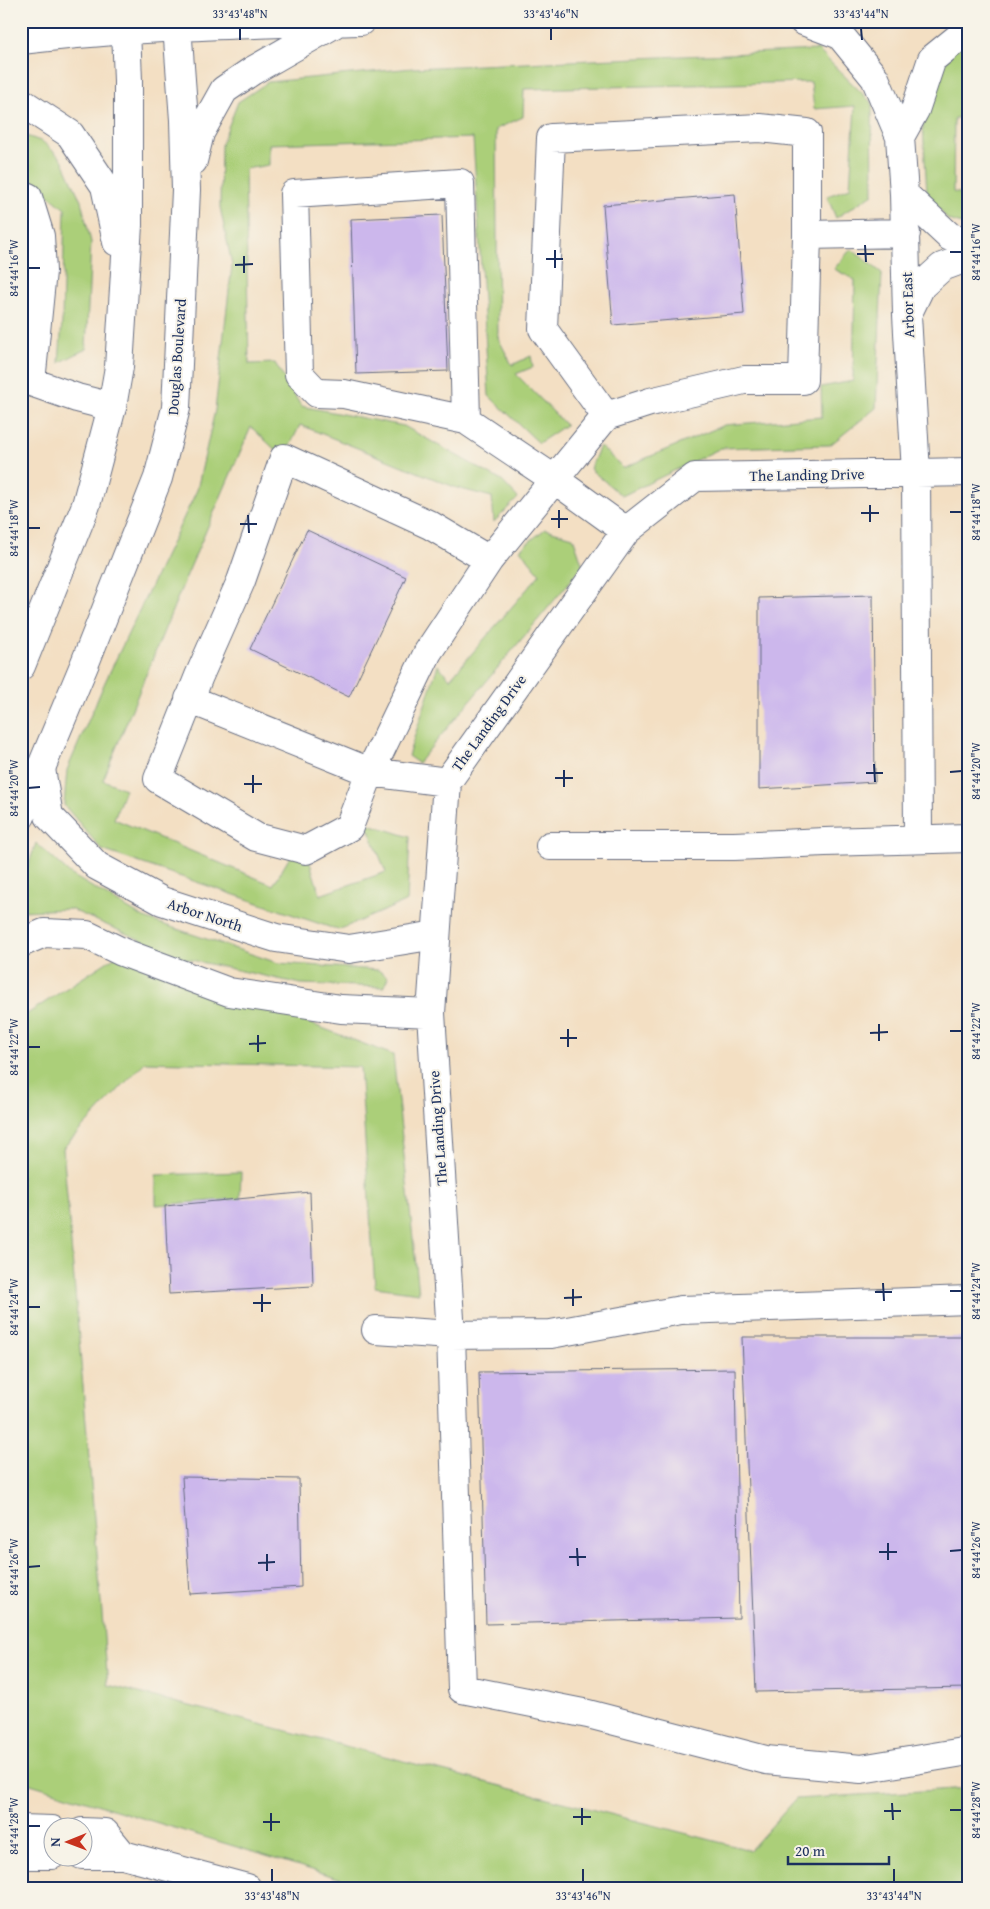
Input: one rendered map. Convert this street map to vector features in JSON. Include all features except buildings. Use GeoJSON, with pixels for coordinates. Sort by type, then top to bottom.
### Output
{"type":"FeatureCollection","features":[{"type":"Feature","properties":{"kind":"street"},"geometry":{"type":"LineString","coordinates":[[21,40],[128,25],[361,21]]}},
{"type":"Feature","properties":{"kind":"street"},"geometry":{"type":"LineString","coordinates":[[803,21],[840,35],[875,78],[900,137]]}},
{"type":"Feature","properties":{"kind":"street"},"geometry":{"type":"LineString","coordinates":[[186,190],[200,133],[224,90],[252,71],[337,22]]}},
{"type":"Feature","properties":{"kind":"street","name":"Douglas Boulevard"},"geometry":{"type":"LineString","coordinates":[[21,816],[85,663],[160,470],[176,408],[186,190],[184,120],[176,24]]}},
{"type":"Feature","properties":{"kind":"street"},"geometry":{"type":"LineString","coordinates":[[21,666],[86,505],[114,398],[119,367],[128,225],[128,25]]}},
{"type":"Feature","properties":{"kind":"street"},"geometry":{"type":"LineString","coordinates":[[900,137],[915,110],[932,59],[969,29]]}},
{"type":"Feature","properties":{"kind":"street"},"geometry":{"type":"LineString","coordinates":[[21,102],[70,134],[104,186],[118,247],[114,398]]}},
{"type":"Feature","properties":{"kind":"street"},"geometry":{"type":"LineString","coordinates":[[489,560],[430,525],[284,458],[241,581],[189,699],[158,779],[256,837],[306,850],[349,828],[370,772],[428,652],[489,560],[606,416],[650,402],[744,380],[803,380],[807,235],[807,133],[760,128],[551,138],[543,329],[606,416]]}},
{"type":"Feature","properties":{"kind":"street","name":"Arbor East"},"geometry":{"type":"LineString","coordinates":[[900,137],[916,473],[918,839]]}},
{"type":"Feature","properties":{"kind":"street"},"geometry":{"type":"LineString","coordinates":[[466,420],[460,183],[294,194],[298,374],[317,393],[344,394],[466,420],[554,479],[626,532]]}},
{"type":"Feature","properties":{"kind":"street"},"geometry":{"type":"LineString","coordinates":[[21,194],[28,197],[40,236],[31,272],[26,390],[77,398],[114,398]]}},
{"type":"Feature","properties":{"kind":"street"},"geometry":{"type":"LineString","coordinates":[[904,194],[950,237],[969,241]]}},
{"type":"Feature","properties":{"kind":"street"},"geometry":{"type":"LineString","coordinates":[[807,235],[906,233]]}},
{"type":"Feature","properties":{"kind":"street"},"geometry":{"type":"LineString","coordinates":[[907,315],[921,286],[942,266],[969,257]]}},
{"type":"Feature","properties":{"kind":"street","name":"The Landing Drive"},"geometry":{"type":"LineString","coordinates":[[969,472],[695,476],[626,532],[447,782],[430,1014],[451,1335],[462,1689],[588,1714],[766,1760],[861,1769],[969,1751]]}},
{"type":"Feature","properties":{"kind":"street"},"geometry":{"type":"LineString","coordinates":[[189,699],[370,772],[447,782]]}},
{"type":"Feature","properties":{"kind":"street","name":"Arbor North"},"geometry":{"type":"LineString","coordinates":[[41,769],[49,816],[97,866],[162,901],[276,938],[349,949],[436,935]]}},
{"type":"Feature","properties":{"kind":"street"},"geometry":{"type":"LineString","coordinates":[[550,846],[734,846],[969,838]]}},
{"type":"Feature","properties":{"kind":"street"},"geometry":{"type":"LineString","coordinates":[[21,943],[44,933],[87,935],[122,952],[229,992],[341,1010],[430,1014]]}},
{"type":"Feature","properties":{"kind":"street"},"geometry":{"type":"LineString","coordinates":[[376,1330],[451,1335],[551,1334],[681,1310],[969,1300]]}},
{"type":"Feature","properties":{"kind":"street"},"geometry":{"type":"LineString","coordinates":[[21,1829],[42,1830]]}},
{"type":"Feature","properties":{"kind":"street"},"geometry":{"type":"LineString","coordinates":[[92,1832],[105,1833],[123,1855]]}},
{"type":"Feature","properties":{"kind":"street"},"geometry":{"type":"LineString","coordinates":[[21,1855],[42,1855]]}},
{"type":"Feature","properties":{"kind":"street"},"geometry":{"type":"LineString","coordinates":[[92,1855],[123,1855],[247,1888]]}},
{"type":"Feature","properties":{"kind":"green space"},"geometry":{"type":"Polygon","coordinates":[[[969,42],[969,117],[954,118],[953,192],[969,195],[969,226],[948,220],[927,193],[921,92],[932,59],[969,42]]]}},
{"type":"Feature","properties":{"kind":"green space"},"geometry":{"type":"Polygon","coordinates":[[[818,50],[872,103],[873,194],[836,218],[827,196],[850,188],[855,106],[814,109],[811,82],[524,89],[523,117],[496,129],[498,338],[512,365],[531,356],[533,367],[516,374],[566,425],[539,443],[489,396],[473,138],[269,144],[269,165],[245,169],[249,364],[275,363],[301,406],[404,426],[502,481],[518,498],[494,522],[492,497],[457,488],[300,425],[284,458],[251,427],[186,577],[103,780],[125,789],[114,819],[273,885],[296,847],[306,850],[320,895],[386,872],[366,823],[410,837],[407,901],[338,930],[102,850],[64,805],[67,770],[105,682],[197,490],[215,410],[232,265],[220,207],[221,145],[238,102],[268,82],[413,68],[818,50]]]}},
{"type":"Feature","properties":{"kind":"green space"},"geometry":{"type":"Polygon","coordinates":[[[21,134],[43,142],[62,159],[81,201],[91,242],[86,349],[59,363],[65,209],[21,173],[21,134]]]}},
{"type":"Feature","properties":{"kind":"green space"},"geometry":{"type":"Polygon","coordinates":[[[851,249],[882,273],[876,408],[830,445],[721,448],[622,496],[590,469],[600,446],[623,468],[724,425],[822,417],[821,387],[853,381],[855,280],[834,269],[851,249]]]}},
{"type":"Feature","properties":{"kind":"green space"},"geometry":{"type":"Polygon","coordinates":[[[545,529],[573,537],[583,566],[418,763],[408,756],[438,665],[450,679],[540,574],[520,549],[545,529]]]}},
{"type":"Feature","properties":{"kind":"green space"},"geometry":{"type":"Polygon","coordinates":[[[36,843],[70,874],[144,918],[278,963],[378,970],[388,977],[384,987],[301,984],[182,958],[70,909],[21,911],[21,886],[36,843]]]}},
{"type":"Feature","properties":{"kind":"green space"},"geometry":{"type":"Polygon","coordinates":[[[122,952],[393,1055],[419,1293],[375,1287],[360,1067],[145,1062],[63,1148],[108,1685],[750,1850],[796,1799],[969,1788],[969,1888],[371,1888],[24,1782],[21,1593],[21,1018],[122,952]]]}},
{"type":"Feature","properties":{"kind":"green space"},"geometry":{"type":"Polygon","coordinates":[[[241,1172],[240,1199],[156,1205],[156,1175],[241,1172]]]}}]}
